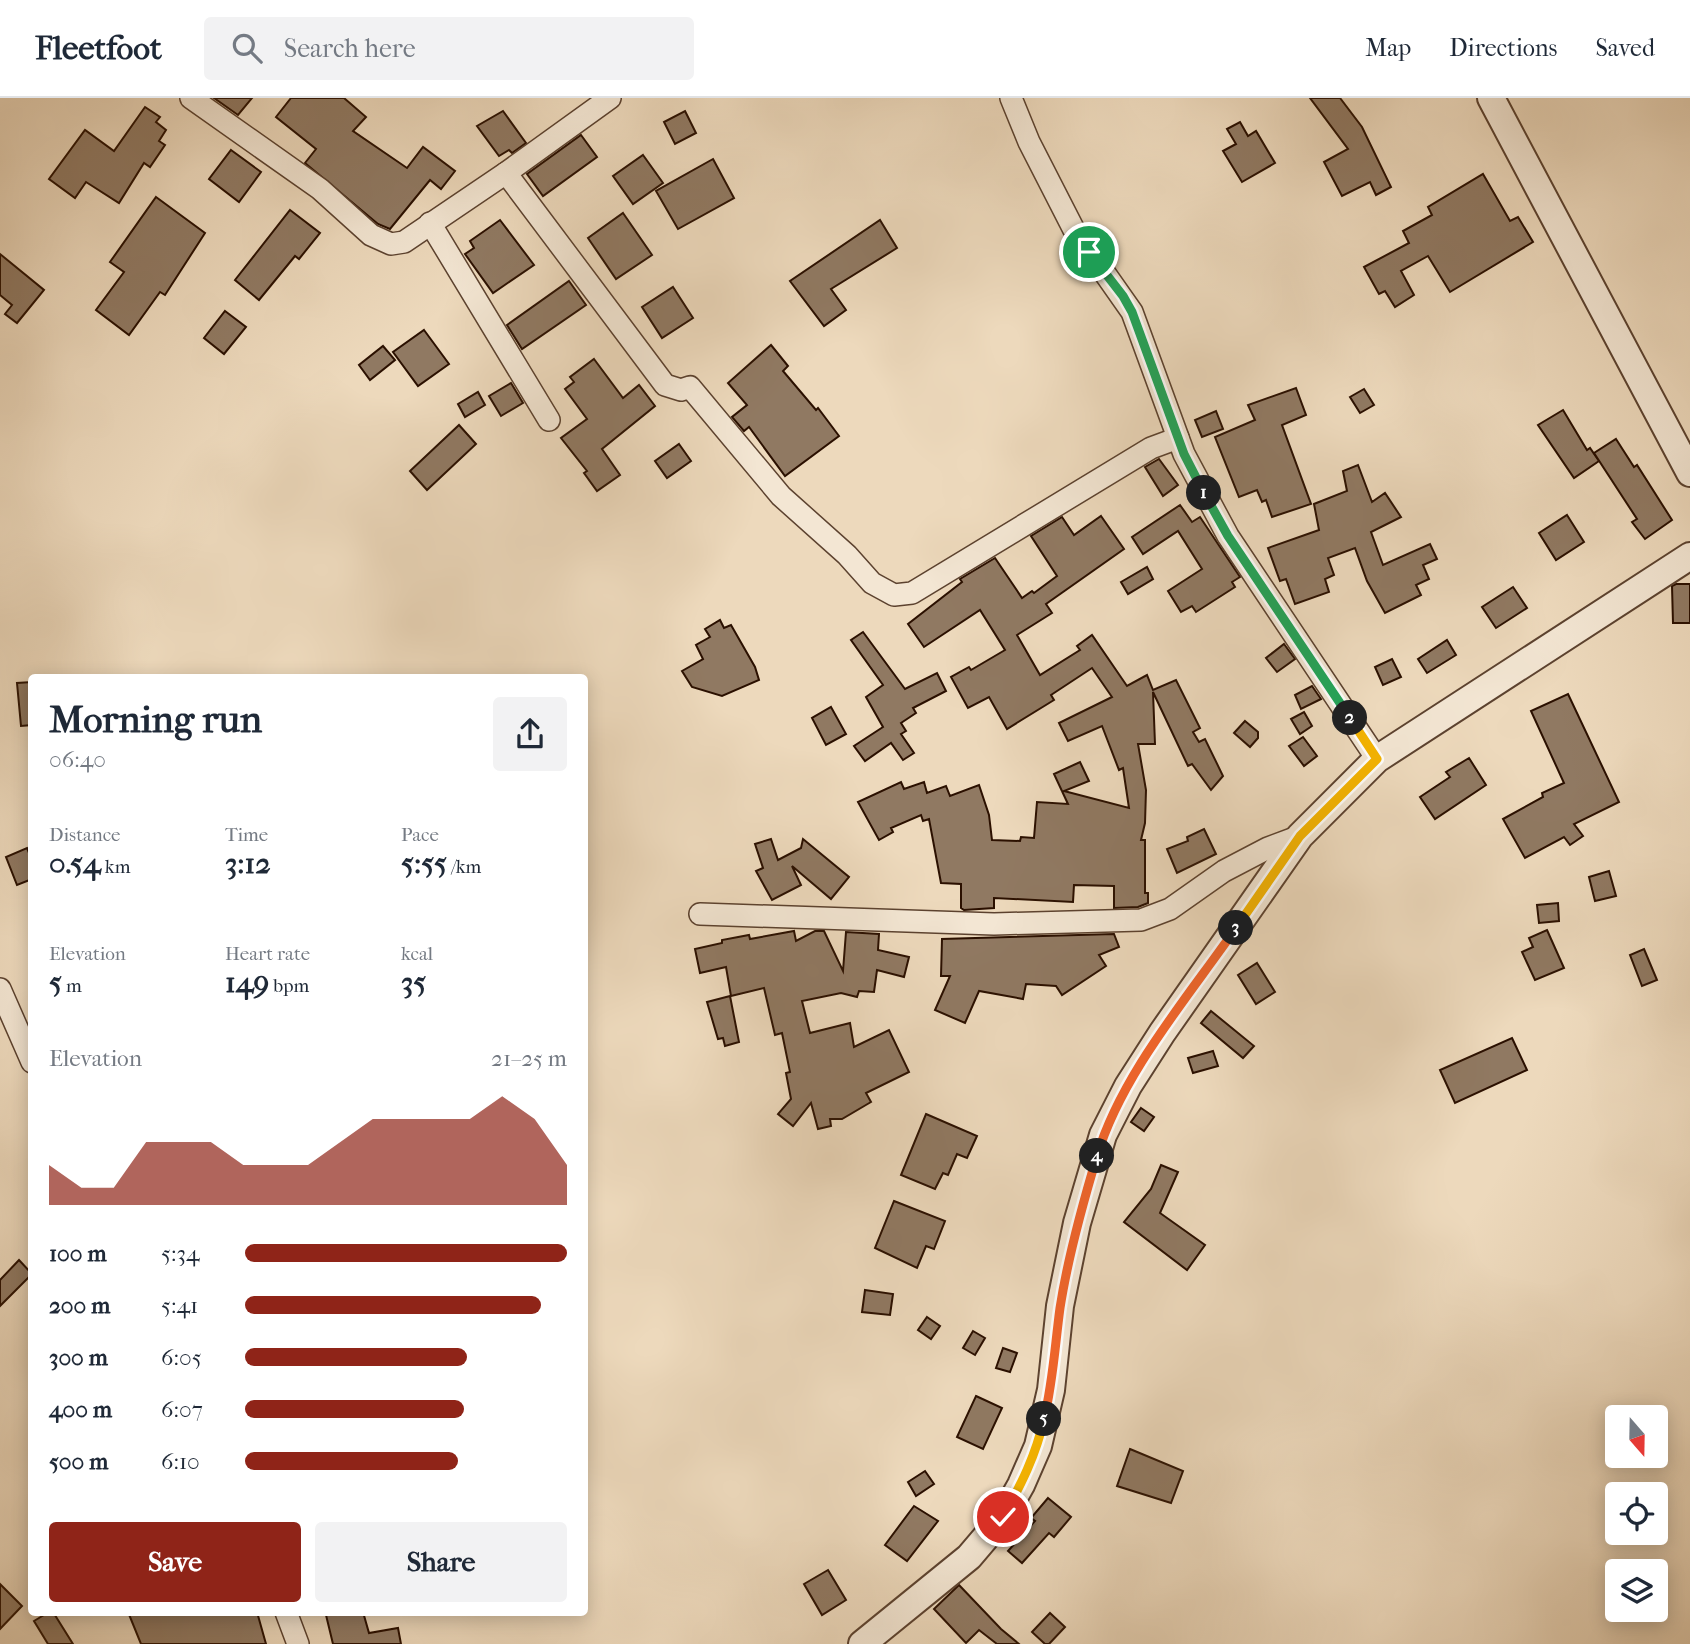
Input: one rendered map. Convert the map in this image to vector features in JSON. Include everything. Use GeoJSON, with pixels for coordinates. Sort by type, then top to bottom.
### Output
{"type":"FeatureCollection","features":[{"type":"Feature","properties":{"kind":"street"},"geometry":{"type":"LineString","coordinates":[[191,98],[320,189],[371,235],[391,244],[404,242],[610,98]]}},
{"type":"Feature","properties":{"kind":"street"},"geometry":{"type":"LineString","coordinates":[[1011,98],[1029,142],[1073,228],[1132,312],[1178,438],[1228,536],[1377,759]]}},
{"type":"Feature","properties":{"kind":"street"},"geometry":{"type":"LineString","coordinates":[[1491,98],[1690,473]]}},
{"type":"Feature","properties":{"kind":"street"},"geometry":{"type":"LineString","coordinates":[[506,173],[665,385],[681,390],[690,387],[781,496],[847,555],[872,583],[894,595],[912,593],[1151,448],[1178,438]]}},
{"type":"Feature","properties":{"kind":"street"},"geometry":{"type":"LineString","coordinates":[[430,223],[549,420]]}},
{"type":"Feature","properties":{"kind":"street"},"geometry":{"type":"LineString","coordinates":[[862,1644],[969,1557],[1003,1517],[1021,1485],[1038,1446],[1046,1412],[1060,1306],[1077,1223],[1103,1135],[1128,1086],[1162,1033],[1300,836],[1377,759],[1690,556]]}},
{"type":"Feature","properties":{"kind":"street"},"geometry":{"type":"LineString","coordinates":[[699,914],[994,924],[1141,920],[1170,909],[1235,865],[1300,836]]}},
{"type":"Feature","properties":{"kind":"street"},"geometry":{"type":"LineString","coordinates":[[0,989],[28,1053]]}},
{"type":"Feature","properties":{"kind":"street"},"geometry":{"type":"LineString","coordinates":[[288,1616],[298,1644]]}},
{"type":"Feature","properties":{"kind":"building"},"geometry":{"type":"Polygon","coordinates":[[[214,98],[252,98],[238,115],[214,98]]]}},
{"type":"Feature","properties":{"kind":"building"},"geometry":{"type":"Polygon","coordinates":[[[291,98],[344,98],[366,117],[353,131],[407,168],[423,147],[455,171],[441,189],[430,180],[390,229],[378,224],[305,163],[316,149],[276,117],[291,98]]]}},
{"type":"Feature","properties":{"kind":"building"},"geometry":{"type":"Polygon","coordinates":[[[1310,98],[1340,98],[1362,127],[1391,187],[1376,195],[1370,182],[1342,196],[1324,162],[1348,149],[1310,98]]]}},
{"type":"Feature","properties":{"kind":"building"},"geometry":{"type":"Polygon","coordinates":[[[145,107],[160,117],[156,122],[166,130],[159,141],[165,145],[150,167],[144,163],[119,203],[86,182],[75,198],[49,179],[85,130],[114,151],[145,107]]]}},
{"type":"Feature","properties":{"kind":"building"},"geometry":{"type":"Polygon","coordinates":[[[503,111],[526,143],[512,153],[509,150],[499,156],[477,126],[503,111]]]}},
{"type":"Feature","properties":{"kind":"building"},"geometry":{"type":"Polygon","coordinates":[[[685,111],[696,133],[675,144],[664,122],[685,111]]]}},
{"type":"Feature","properties":{"kind":"building"},"geometry":{"type":"Polygon","coordinates":[[[1240,122],[1248,136],[1256,131],[1275,163],[1242,182],[1223,151],[1236,144],[1227,129],[1240,122]]]}},
{"type":"Feature","properties":{"kind":"building"},"geometry":{"type":"Polygon","coordinates":[[[581,135],[597,157],[543,196],[527,174],[581,135]]]}},
{"type":"Feature","properties":{"kind":"building"},"geometry":{"type":"Polygon","coordinates":[[[231,150],[261,172],[239,202],[209,179],[231,150]]]}},
{"type":"Feature","properties":{"kind":"building"},"geometry":{"type":"Polygon","coordinates":[[[643,155],[663,183],[633,204],[613,176],[643,155]]]}},
{"type":"Feature","properties":{"kind":"building"},"geometry":{"type":"Polygon","coordinates":[[[713,159],[734,198],[678,229],[656,191],[713,159]]]}},
{"type":"Feature","properties":{"kind":"building"},"geometry":{"type":"Polygon","coordinates":[[[1483,174],[1510,221],[1518,217],[1533,242],[1450,292],[1428,256],[1401,271],[1414,295],[1395,307],[1385,291],[1379,294],[1364,267],[1409,243],[1403,231],[1432,215],[1428,207],[1483,174]]]}},
{"type":"Feature","properties":{"kind":"building"},"geometry":{"type":"Polygon","coordinates":[[[156,197],[205,233],[165,295],[160,292],[129,335],[96,310],[124,272],[110,262],[156,197]]]}},
{"type":"Feature","properties":{"kind":"building"},"geometry":{"type":"Polygon","coordinates":[[[290,210],[320,233],[299,259],[295,256],[259,300],[235,280],[290,210]]]}},
{"type":"Feature","properties":{"kind":"building"},"geometry":{"type":"Polygon","coordinates":[[[623,213],[652,255],[616,279],[588,238],[623,213]]]}},
{"type":"Feature","properties":{"kind":"building"},"geometry":{"type":"Polygon","coordinates":[[[500,220],[534,265],[493,293],[465,254],[474,248],[470,241],[500,220]]]}},
{"type":"Feature","properties":{"kind":"building"},"geometry":{"type":"Polygon","coordinates":[[[880,220],[897,248],[831,289],[846,310],[824,326],[790,281],[880,220]]]}},
{"type":"Feature","properties":{"kind":"building"},"geometry":{"type":"Polygon","coordinates":[[[0,254],[44,290],[17,323],[5,314],[12,305],[0,295],[0,254]]]}},
{"type":"Feature","properties":{"kind":"building"},"geometry":{"type":"Polygon","coordinates":[[[569,281],[586,305],[522,349],[507,325],[569,281]]]}},
{"type":"Feature","properties":{"kind":"building"},"geometry":{"type":"Polygon","coordinates":[[[673,287],[693,318],[662,338],[642,307],[673,287]]]}},
{"type":"Feature","properties":{"kind":"building"},"geometry":{"type":"Polygon","coordinates":[[[225,311],[246,327],[224,354],[204,338],[225,311]]]}},
{"type":"Feature","properties":{"kind":"building"},"geometry":{"type":"Polygon","coordinates":[[[424,330],[449,364],[418,386],[393,352],[424,330]]]}},
{"type":"Feature","properties":{"kind":"building"},"geometry":{"type":"Polygon","coordinates":[[[771,345],[788,366],[783,371],[816,410],[818,408],[839,436],[785,476],[749,427],[744,431],[732,417],[747,405],[728,383],[771,345]]]}},
{"type":"Feature","properties":{"kind":"building"},"geometry":{"type":"Polygon","coordinates":[[[383,346],[395,360],[370,380],[359,365],[383,346]]]}},
{"type":"Feature","properties":{"kind":"building"},"geometry":{"type":"Polygon","coordinates":[[[594,359],[623,398],[639,385],[655,406],[602,449],[620,475],[597,491],[584,473],[587,471],[561,438],[587,419],[565,389],[574,382],[570,377],[594,359]]]}},
{"type":"Feature","properties":{"kind":"building"},"geometry":{"type":"Polygon","coordinates":[[[511,383],[523,403],[501,416],[489,396],[511,383]]]}},
{"type":"Feature","properties":{"kind":"building"},"geometry":{"type":"Polygon","coordinates":[[[1296,388],[1306,415],[1282,425],[1311,504],[1272,517],[1266,500],[1262,502],[1257,490],[1239,497],[1215,437],[1255,420],[1248,405],[1296,388]]]}},
{"type":"Feature","properties":{"kind":"building"},"geometry":{"type":"Polygon","coordinates":[[[1364,389],[1374,405],[1360,413],[1350,397],[1364,389]]]}},
{"type":"Feature","properties":{"kind":"building"},"geometry":{"type":"Polygon","coordinates":[[[478,392],[485,405],[465,417],[458,404],[478,392]]]}},
{"type":"Feature","properties":{"kind":"building"},"geometry":{"type":"Polygon","coordinates":[[[1563,410],[1587,450],[1590,448],[1599,461],[1574,478],[1538,425],[1563,410]]]}},
{"type":"Feature","properties":{"kind":"building"},"geometry":{"type":"Polygon","coordinates":[[[1216,411],[1223,429],[1202,437],[1195,420],[1216,411]]]}},
{"type":"Feature","properties":{"kind":"building"},"geometry":{"type":"Polygon","coordinates":[[[459,425],[476,444],[427,490],[410,471],[459,425]]]}},
{"type":"Feature","properties":{"kind":"building"},"geometry":{"type":"Polygon","coordinates":[[[1616,439],[1634,467],[1637,465],[1672,520],[1645,539],[1632,522],[1637,519],[1594,453],[1616,439]]]}},
{"type":"Feature","properties":{"kind":"building"},"geometry":{"type":"Polygon","coordinates":[[[679,444],[691,461],[667,478],[655,461],[679,444]]]}},
{"type":"Feature","properties":{"kind":"building"},"geometry":{"type":"Polygon","coordinates":[[[1159,459],[1178,485],[1163,496],[1145,467],[1159,459]]]}},
{"type":"Feature","properties":{"kind":"building"},"geometry":{"type":"Polygon","coordinates":[[[1358,465],[1372,502],[1385,493],[1401,517],[1371,532],[1383,565],[1430,544],[1437,559],[1423,565],[1429,579],[1416,585],[1421,595],[1385,613],[1367,581],[1355,548],[1328,558],[1334,575],[1325,579],[1329,592],[1295,604],[1286,579],[1280,581],[1268,548],[1319,530],[1314,504],[1347,491],[1343,471],[1358,465]]]}},
{"type":"Feature","properties":{"kind":"building"},"geometry":{"type":"Polygon","coordinates":[[[1180,505],[1192,522],[1200,517],[1240,577],[1232,582],[1235,587],[1196,612],[1192,606],[1181,612],[1168,591],[1202,569],[1178,531],[1143,554],[1132,537],[1180,505]]]}},
{"type":"Feature","properties":{"kind":"building"},"geometry":{"type":"Polygon","coordinates":[[[1567,515],[1584,542],[1556,560],[1539,533],[1567,515]]]}},
{"type":"Feature","properties":{"kind":"building"},"geometry":{"type":"Polygon","coordinates":[[[1101,516],[1124,549],[1046,604],[1052,613],[1017,635],[1040,675],[1080,650],[1077,646],[1092,635],[1127,686],[1147,675],[1153,690],[1176,680],[1200,728],[1193,732],[1199,742],[1205,739],[1223,776],[1211,790],[1192,764],[1188,766],[1153,692],[1155,744],[1138,744],[1146,790],[1145,823],[1141,840],[1145,840],[1145,893],[1148,893],[1148,903],[1138,907],[1114,908],[1114,886],[1074,885],[1073,902],[994,898],[994,908],[964,910],[961,908],[961,884],[941,883],[929,819],[923,821],[921,815],[891,828],[893,832],[879,840],[858,802],[901,782],[904,789],[924,782],[927,793],[946,786],[950,796],[979,785],[989,815],[992,840],[1020,841],[1021,837],[1034,838],[1037,802],[1068,804],[1054,774],[1080,762],[1089,781],[1064,791],[1129,808],[1123,768],[1119,770],[1102,726],[1068,741],[1059,723],[1112,697],[1092,668],[1051,695],[1054,700],[1007,729],[989,697],[968,708],[951,677],[969,667],[971,670],[1005,650],[980,610],[924,647],[908,624],[962,582],[960,579],[995,558],[1022,598],[1032,591],[1034,593],[1057,576],[1031,536],[1062,517],[1074,535],[1101,516]]]}},
{"type":"Feature","properties":{"kind":"building"},"geometry":{"type":"Polygon","coordinates":[[[1147,567],[1153,579],[1128,594],[1121,582],[1147,567]]]}},
{"type":"Feature","properties":{"kind":"building"},"geometry":{"type":"Polygon","coordinates":[[[1690,584],[1690,623],[1673,623],[1672,586],[1690,584]]]}},
{"type":"Feature","properties":{"kind":"building"},"geometry":{"type":"Polygon","coordinates":[[[1513,587],[1527,608],[1496,628],[1482,607],[1513,587]]]}},
{"type":"Feature","properties":{"kind":"building"},"geometry":{"type":"Polygon","coordinates":[[[720,620],[724,628],[731,625],[755,667],[759,680],[722,696],[692,687],[682,671],[703,659],[696,645],[710,637],[705,629],[720,620]]]}},
{"type":"Feature","properties":{"kind":"building"},"geometry":{"type":"Polygon","coordinates":[[[863,632],[905,689],[937,673],[946,691],[913,708],[916,713],[901,723],[906,731],[901,734],[914,753],[903,760],[891,743],[865,761],[854,746],[883,727],[866,697],[883,685],[851,640],[863,632]]]}},
{"type":"Feature","properties":{"kind":"building"},"geometry":{"type":"Polygon","coordinates":[[[1447,640],[1456,655],[1427,673],[1418,659],[1447,640]]]}},
{"type":"Feature","properties":{"kind":"building"},"geometry":{"type":"Polygon","coordinates":[[[1284,644],[1295,659],[1277,672],[1266,658],[1284,644]]]}},
{"type":"Feature","properties":{"kind":"building"},"geometry":{"type":"Polygon","coordinates":[[[1392,659],[1401,677],[1383,685],[1375,667],[1392,659]]]}},
{"type":"Feature","properties":{"kind":"building"},"geometry":{"type":"Polygon","coordinates":[[[28,682],[28,725],[21,726],[17,683],[28,682]]]}},
{"type":"Feature","properties":{"kind":"building"},"geometry":{"type":"Polygon","coordinates":[[[1312,686],[1321,699],[1301,709],[1295,695],[1312,686]]]}},
{"type":"Feature","properties":{"kind":"building"},"geometry":{"type":"Polygon","coordinates":[[[1568,694],[1619,802],[1574,824],[1583,836],[1570,845],[1564,837],[1525,858],[1503,819],[1543,797],[1542,793],[1564,783],[1531,711],[1568,694]]]}},
{"type":"Feature","properties":{"kind":"building"},"geometry":{"type":"Polygon","coordinates":[[[831,707],[846,734],[826,745],[812,718],[831,707]]]}},
{"type":"Feature","properties":{"kind":"building"},"geometry":{"type":"Polygon","coordinates":[[[1304,712],[1312,726],[1300,734],[1291,719],[1304,712]]]}},
{"type":"Feature","properties":{"kind":"building"},"geometry":{"type":"Polygon","coordinates":[[[1245,721],[1258,732],[1258,738],[1250,747],[1234,733],[1245,721]]]}},
{"type":"Feature","properties":{"kind":"building"},"geometry":{"type":"Polygon","coordinates":[[[1303,737],[1317,756],[1304,766],[1289,746],[1303,737]]]}},
{"type":"Feature","properties":{"kind":"building"},"geometry":{"type":"Polygon","coordinates":[[[1469,758],[1486,785],[1435,819],[1420,797],[1450,777],[1446,772],[1469,758]]]}},
{"type":"Feature","properties":{"kind":"building"},"geometry":{"type":"Polygon","coordinates":[[[1204,829],[1216,854],[1177,873],[1167,849],[1188,841],[1187,837],[1204,829]]]}},
{"type":"Feature","properties":{"kind":"building"},"geometry":{"type":"Polygon","coordinates":[[[771,839],[778,860],[801,848],[803,839],[849,877],[831,899],[792,866],[801,885],[772,900],[756,871],[763,868],[755,844],[771,839]]]}},
{"type":"Feature","properties":{"kind":"building"},"geometry":{"type":"Polygon","coordinates":[[[27,848],[28,881],[17,885],[6,857],[27,848]]]}},
{"type":"Feature","properties":{"kind":"building"},"geometry":{"type":"Polygon","coordinates":[[[1609,871],[1616,896],[1595,901],[1589,877],[1609,871]]]}},
{"type":"Feature","properties":{"kind":"building"},"geometry":{"type":"Polygon","coordinates":[[[1558,903],[1559,921],[1539,923],[1537,905],[1558,903]]]}},
{"type":"Feature","properties":{"kind":"building"},"geometry":{"type":"Polygon","coordinates":[[[1547,930],[1564,968],[1535,980],[1522,952],[1533,947],[1529,938],[1547,930]]]}},
{"type":"Feature","properties":{"kind":"building"},"geometry":{"type":"Polygon","coordinates":[[[794,931],[796,941],[815,931],[824,931],[843,971],[846,932],[879,934],[878,950],[909,957],[904,977],[877,970],[874,992],[859,991],[857,997],[841,993],[802,1001],[810,1033],[850,1023],[854,1047],[889,1030],[909,1072],[866,1093],[871,1102],[842,1119],[830,1119],[831,1126],[818,1129],[811,1103],[793,1126],[778,1114],[791,1099],[786,1073],[790,1072],[782,1033],[775,1035],[764,988],[731,996],[726,967],[700,973],[695,949],[749,935],[750,939],[794,931]]]}},
{"type":"Feature","properties":{"kind":"building"},"geometry":{"type":"Polygon","coordinates":[[[1114,934],[1119,947],[1099,955],[1106,966],[1062,995],[1056,986],[1026,984],[1023,999],[979,991],[965,1023],[935,1010],[950,976],[941,976],[942,939],[1114,934]]]}},
{"type":"Feature","properties":{"kind":"building"},"geometry":{"type":"Polygon","coordinates":[[[1644,949],[1657,980],[1642,986],[1630,955],[1644,949]]]}},
{"type":"Feature","properties":{"kind":"building"},"geometry":{"type":"Polygon","coordinates":[[[1257,963],[1275,992],[1256,1004],[1238,975],[1257,963]]]}},
{"type":"Feature","properties":{"kind":"building"},"geometry":{"type":"Polygon","coordinates":[[[730,996],[739,1042],[725,1046],[723,1038],[718,1039],[707,1002],[730,996]]]}},
{"type":"Feature","properties":{"kind":"building"},"geometry":{"type":"Polygon","coordinates":[[[1211,1011],[1254,1046],[1243,1058],[1201,1023],[1211,1011]]]}},
{"type":"Feature","properties":{"kind":"building"},"geometry":{"type":"Polygon","coordinates":[[[1512,1038],[1527,1070],[1455,1103],[1440,1070],[1512,1038]]]}},
{"type":"Feature","properties":{"kind":"building"},"geometry":{"type":"Polygon","coordinates":[[[1213,1051],[1218,1066],[1193,1073],[1188,1058],[1213,1051]]]}},
{"type":"Feature","properties":{"kind":"building"},"geometry":{"type":"Polygon","coordinates":[[[1141,1108],[1154,1117],[1144,1131],[1131,1122],[1141,1108]]]}},
{"type":"Feature","properties":{"kind":"building"},"geometry":{"type":"Polygon","coordinates":[[[926,1114],[977,1136],[967,1158],[957,1154],[948,1175],[943,1173],[935,1189],[901,1175],[926,1114]]]}},
{"type":"Feature","properties":{"kind":"building"},"geometry":{"type":"Polygon","coordinates":[[[1161,1165],[1178,1172],[1160,1213],[1205,1245],[1187,1270],[1124,1222],[1151,1189],[1161,1165]]]}},
{"type":"Feature","properties":{"kind":"building"},"geometry":{"type":"Polygon","coordinates":[[[894,1201],[945,1221],[934,1249],[926,1246],[917,1268],[875,1248],[894,1201]]]}},
{"type":"Feature","properties":{"kind":"building"},"geometry":{"type":"Polygon","coordinates":[[[19,1260],[28,1270],[28,1278],[0,1306],[0,1280],[19,1260]]]}},
{"type":"Feature","properties":{"kind":"building"},"geometry":{"type":"Polygon","coordinates":[[[865,1290],[893,1294],[890,1315],[862,1312],[865,1290]]]}},
{"type":"Feature","properties":{"kind":"building"},"geometry":{"type":"Polygon","coordinates":[[[927,1317],[940,1326],[931,1339],[918,1330],[927,1317]]]}},
{"type":"Feature","properties":{"kind":"building"},"geometry":{"type":"Polygon","coordinates":[[[973,1331],[985,1338],[975,1355],[963,1348],[973,1331]]]}},
{"type":"Feature","properties":{"kind":"building"},"geometry":{"type":"Polygon","coordinates":[[[1003,1348],[1017,1353],[1010,1372],[996,1368],[1003,1348]]]}},
{"type":"Feature","properties":{"kind":"building"},"geometry":{"type":"Polygon","coordinates":[[[976,1396],[1002,1408],[983,1449],[957,1437],[976,1396]]]}},
{"type":"Feature","properties":{"kind":"building"},"geometry":{"type":"Polygon","coordinates":[[[1130,1449],[1183,1471],[1171,1503],[1117,1486],[1130,1449]]]}},
{"type":"Feature","properties":{"kind":"building"},"geometry":{"type":"Polygon","coordinates":[[[925,1471],[934,1484],[916,1496],[908,1482],[925,1471]]]}},
{"type":"Feature","properties":{"kind":"building"},"geometry":{"type":"Polygon","coordinates":[[[1048,1498],[1071,1517],[1054,1537],[1049,1533],[1022,1563],[1008,1551],[1035,1521],[1031,1518],[1048,1498]]]}},
{"type":"Feature","properties":{"kind":"building"},"geometry":{"type":"Polygon","coordinates":[[[914,1506],[938,1521],[907,1561],[885,1545],[914,1506]]]}},
{"type":"Feature","properties":{"kind":"building"},"geometry":{"type":"Polygon","coordinates":[[[828,1570],[846,1600],[822,1615],[804,1584],[828,1570]]]}},
{"type":"Feature","properties":{"kind":"building"},"geometry":{"type":"Polygon","coordinates":[[[0,1584],[22,1606],[0,1629],[0,1584]]]}},
{"type":"Feature","properties":{"kind":"building"},"geometry":{"type":"Polygon","coordinates":[[[959,1585],[1019,1644],[997,1644],[979,1630],[966,1643],[934,1609],[959,1585]]]}},
{"type":"Feature","properties":{"kind":"building"},"geometry":{"type":"Polygon","coordinates":[[[1050,1613],[1065,1627],[1049,1644],[1045,1644],[1032,1632],[1050,1613]]]}},
{"type":"Feature","properties":{"kind":"building"},"geometry":{"type":"Polygon","coordinates":[[[42,1616],[56,1616],[73,1644],[48,1644],[34,1621],[42,1616]]]}},
{"type":"Feature","properties":{"kind":"building"},"geometry":{"type":"Polygon","coordinates":[[[130,1616],[258,1616],[266,1644],[141,1644],[130,1616]]]}},
{"type":"Feature","properties":{"kind":"building"},"geometry":{"type":"Polygon","coordinates":[[[326,1616],[364,1616],[369,1633],[398,1628],[401,1644],[333,1644],[326,1616]]]}},
{"type":"Feature","properties":{"kind":"route"},"geometry":{"type":"LineString","coordinates":[[1003,1517],[1038,1446],[1051,1390],[1060,1306],[1077,1223],[1103,1135],[1128,1086],[1162,1033],[1300,836],[1377,759],[1295,632],[1228,536],[1184,454],[1132,312],[1089,252]]}}]}
